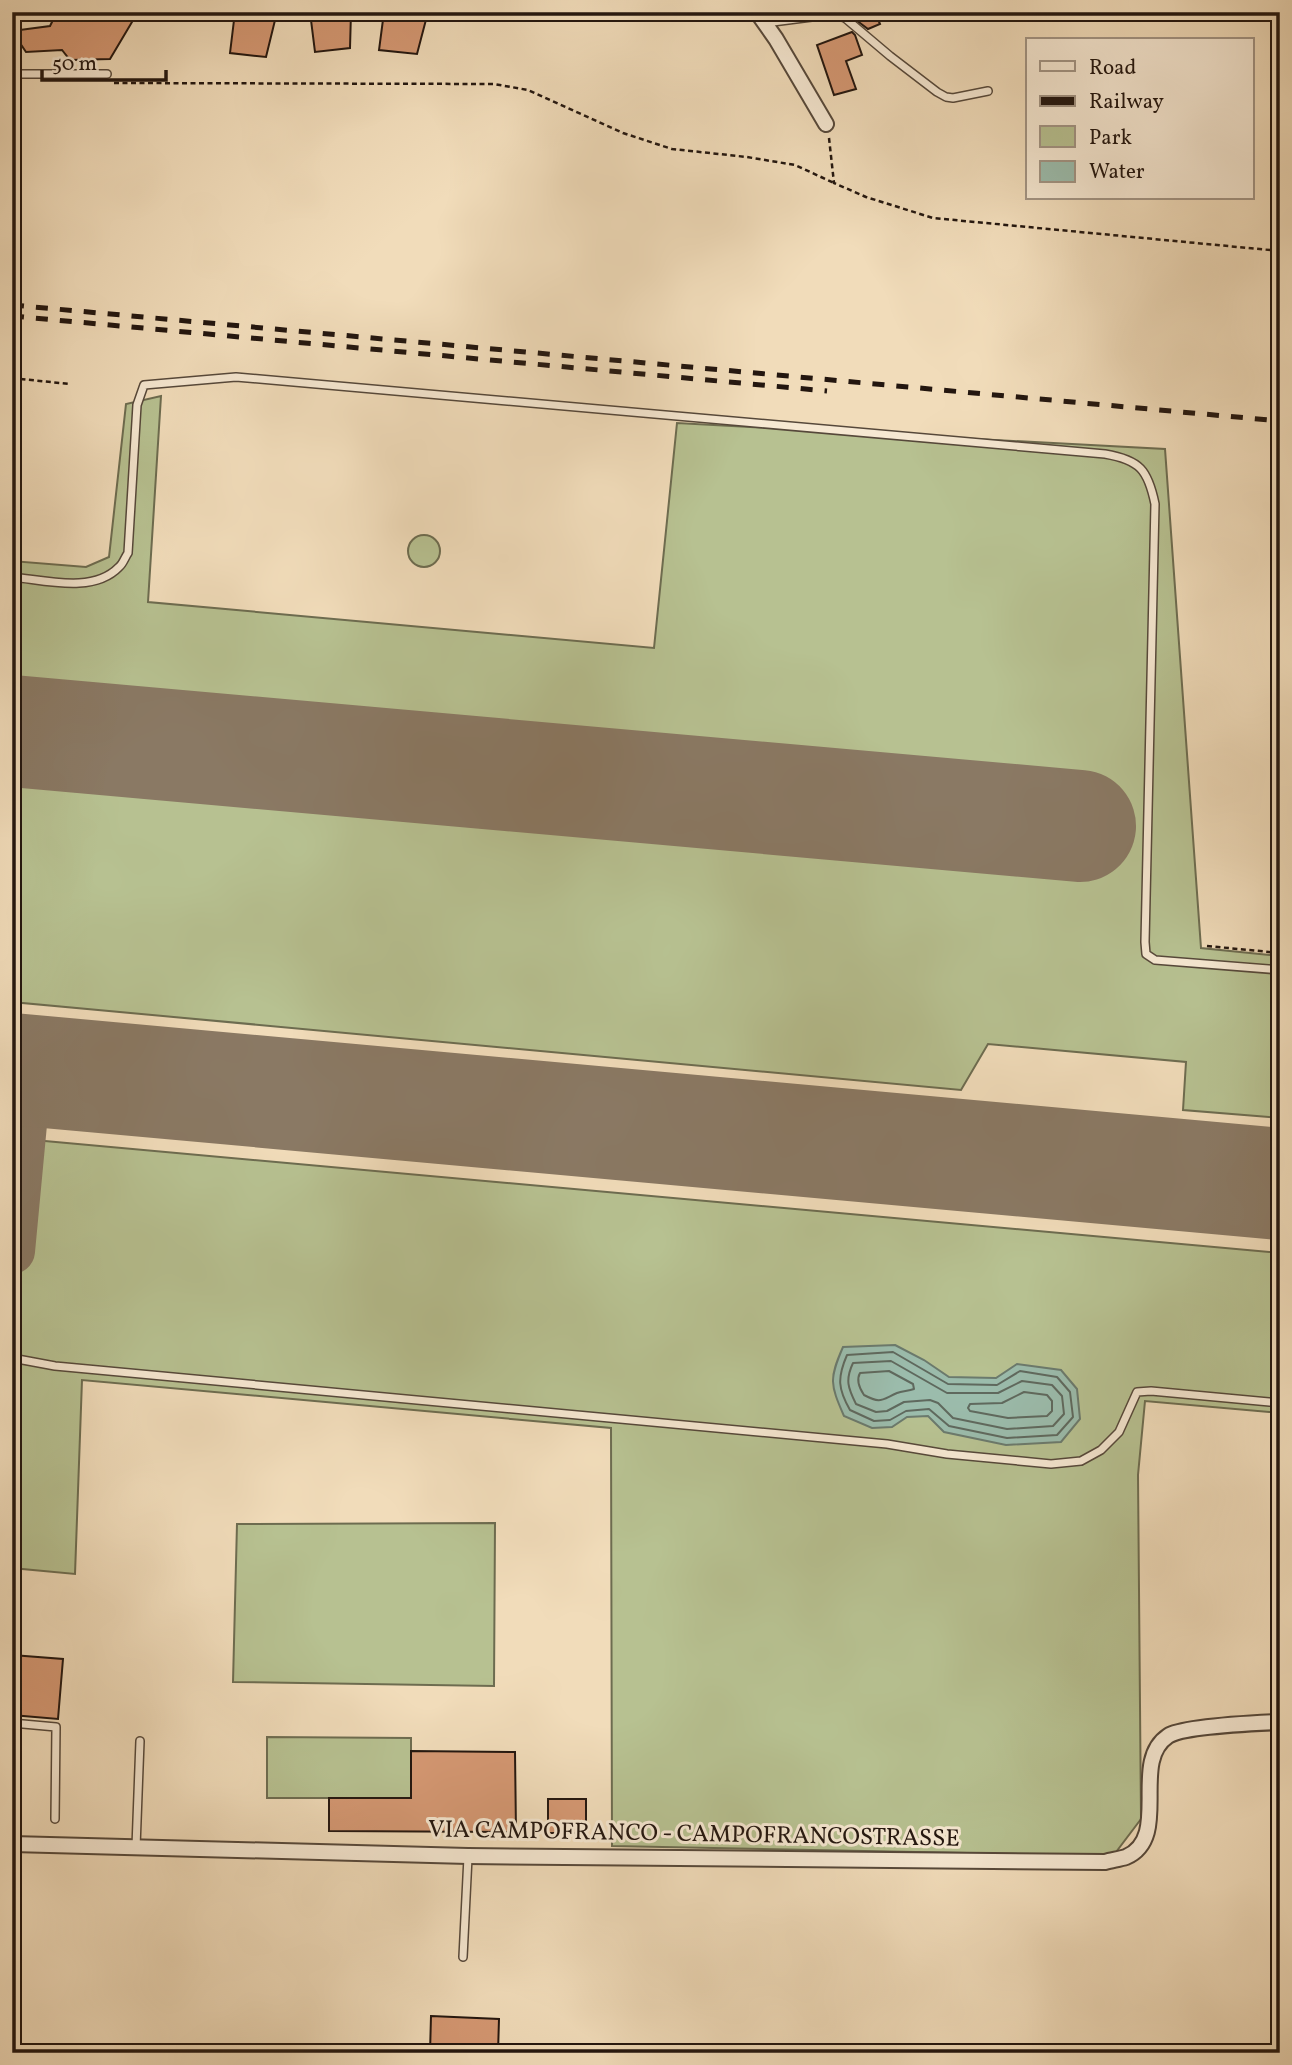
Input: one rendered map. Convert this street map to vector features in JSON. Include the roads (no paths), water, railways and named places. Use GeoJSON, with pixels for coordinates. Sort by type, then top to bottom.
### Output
{"type":"FeatureCollection","features":[{"type":"Feature","properties":{"kind":"street"},"geometry":{"type":"LineString","coordinates":[[761,18],[826,124]]}},
{"type":"Feature","properties":{"kind":"street","name":"VIA CAMPOFRANCO - CAMPOFRANCOSTRASSE"},"geometry":{"type":"LineString","coordinates":[[12,1844],[468,1856],[1105,1862],[1128,1856],[1143,1843],[1149,1824],[1153,1751],[1168,1735],[1192,1729],[1280,1722]]}},
{"type":"Feature","properties":{"kind":"lane"},"geometry":{"type":"LineString","coordinates":[[761,18],[835,14],[845,18],[937,92],[953,98],[988,91]]}},
{"type":"Feature","properties":{"kind":"lane"},"geometry":{"type":"LineString","coordinates":[[12,74],[107,74]]}},
{"type":"Feature","properties":{"kind":"lane"},"geometry":{"type":"LineString","coordinates":[[12,577],[90,582],[120,567],[128,553],[137,405],[144,385],[236,377],[1124,457],[1141,468],[1151,483],[1155,504],[1146,954],[1155,960],[1280,970]]}},
{"type":"Feature","properties":{"kind":"lane"},"geometry":{"type":"LineString","coordinates":[[12,1359],[68,1368],[887,1444],[947,1454],[1051,1464],[1081,1461],[1101,1450],[1119,1432],[1137,1392],[1280,1403]]}},
{"type":"Feature","properties":{"kind":"lane"},"geometry":{"type":"LineString","coordinates":[[12,1723],[56,1727],[55,1819]]}},
{"type":"Feature","properties":{"kind":"lane"},"geometry":{"type":"LineString","coordinates":[[136,1847],[140,1741]]}},
{"type":"Feature","properties":{"kind":"lane"},"geometry":{"type":"LineString","coordinates":[[463,1957],[468,1856]]}},
{"type":"Feature","properties":{"kind":"water"},"geometry":{"type":"Polygon","coordinates":[[[895,1345],[949,1377],[996,1378],[1017,1364],[1061,1370],[1077,1389],[1080,1419],[1061,1442],[1006,1445],[944,1432],[928,1416],[907,1417],[892,1427],[872,1428],[844,1416],[833,1381],[843,1347],[895,1345]]]}},
{"type":"Feature","properties":{"kind":"railway"},"geometry":{"type":"LineString","coordinates":[[12,305],[1280,421]]}},
{"type":"Feature","properties":{"kind":"railway"},"geometry":{"type":"LineString","coordinates":[[12,316],[827,391]]}}]}
